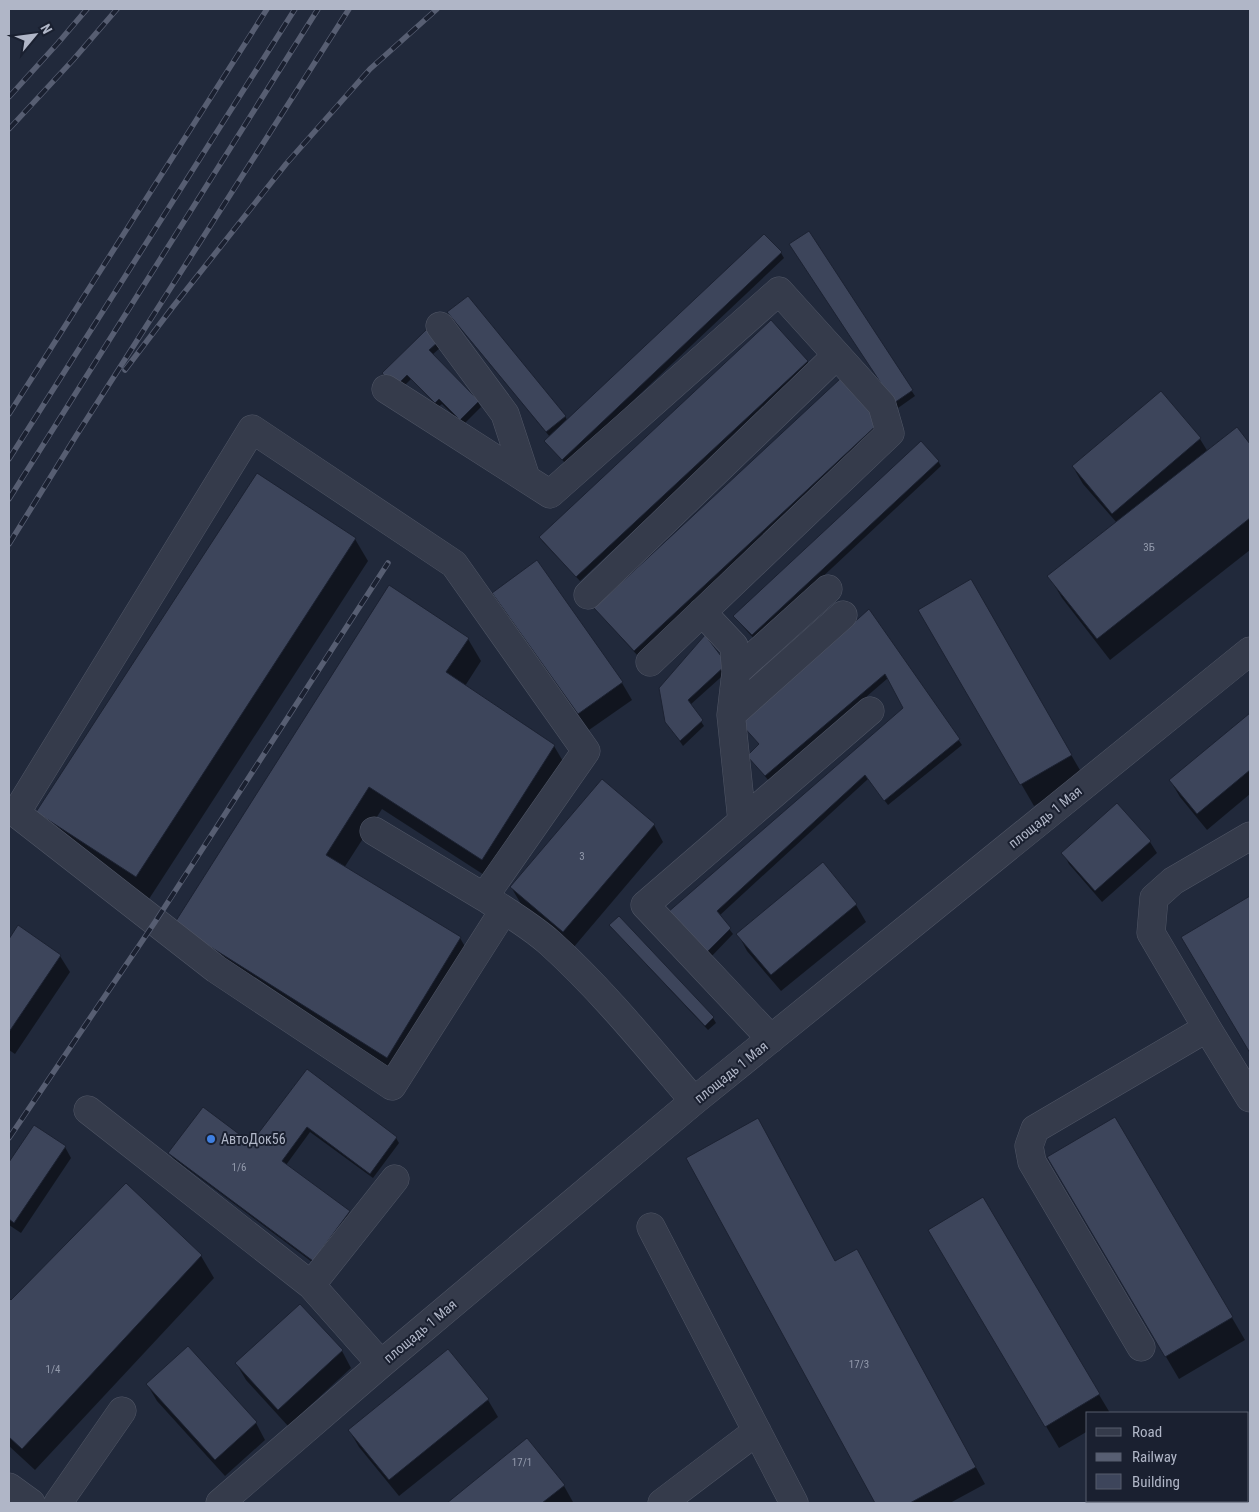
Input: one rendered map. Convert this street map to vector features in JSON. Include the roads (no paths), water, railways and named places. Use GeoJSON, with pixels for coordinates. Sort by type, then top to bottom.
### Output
{"type":"FeatureCollection","features":[{"type":"Feature","properties":{"kind":"street"},"geometry":{"type":"LineString","coordinates":[[386,389],[550,494],[779,291],[882,405],[890,433],[650,662]]}},
{"type":"Feature","properties":{"kind":"street"},"geometry":{"type":"LineString","coordinates":[[440,326],[505,414],[526,478]]}},
{"type":"Feature","properties":{"kind":"street"},"geometry":{"type":"LineString","coordinates":[[588,595],[837,355]]}},
{"type":"Feature","properties":{"kind":"street"},"geometry":{"type":"LineString","coordinates":[[252,429],[454,564],[586,750],[494,903],[392,1086],[216,969],[16,813],[252,429]]}},
{"type":"Feature","properties":{"kind":"street"},"geometry":{"type":"LineString","coordinates":[[736,672],[828,588]]}},
{"type":"Feature","properties":{"kind":"street"},"geometry":{"type":"LineString","coordinates":[[702,612],[734,646],[736,672],[731,715],[742,821]]}},
{"type":"Feature","properties":{"kind":"street"},"geometry":{"type":"LineString","coordinates":[[731,715],[843,615]]}},
{"type":"Feature","properties":{"kind":"street","name":"площадь 1 Мая"},"geometry":{"type":"LineString","coordinates":[[220,1503],[381,1364],[694,1102],[1250,651]]}},
{"type":"Feature","properties":{"kind":"street"},"geometry":{"type":"LineString","coordinates":[[771,1039],[645,906],[870,711]]}},
{"type":"Feature","properties":{"kind":"street"},"geometry":{"type":"LineString","coordinates":[[374,831],[494,903],[549,942],[596,988],[694,1102]]}},
{"type":"Feature","properties":{"kind":"street"},"geometry":{"type":"LineString","coordinates":[[1250,836],[1173,881],[1154,898],[1151,933],[1206,1028],[1250,1098]]}},
{"type":"Feature","properties":{"kind":"street"},"geometry":{"type":"LineString","coordinates":[[1141,1347],[1032,1162],[1029,1146],[1035,1129],[1206,1028]]}},
{"type":"Feature","properties":{"kind":"street"},"geometry":{"type":"LineString","coordinates":[[88,1110],[311,1285],[381,1364]]}},
{"type":"Feature","properties":{"kind":"street"},"geometry":{"type":"LineString","coordinates":[[311,1285],[395,1179]]}},
{"type":"Feature","properties":{"kind":"street"},"geometry":{"type":"LineString","coordinates":[[651,1227],[794,1503]]}},
{"type":"Feature","properties":{"kind":"street"},"geometry":{"type":"LineString","coordinates":[[58,1503],[122,1412]]}},
{"type":"Feature","properties":{"kind":"street"},"geometry":{"type":"LineString","coordinates":[[662,1503],[758,1431]]}},
{"type":"Feature","properties":{"kind":"street"},"geometry":{"type":"LineString","coordinates":[[9,1488],[31,1503]]}},
{"type":"Feature","properties":{"kind":"railway"},"geometry":{"type":"LineString","coordinates":[[9,97],[87,9]]}},
{"type":"Feature","properties":{"kind":"railway"},"geometry":{"type":"LineString","coordinates":[[9,129],[117,9]]}},
{"type":"Feature","properties":{"kind":"railway"},"geometry":{"type":"LineString","coordinates":[[9,414],[267,9]]}},
{"type":"Feature","properties":{"kind":"railway"},"geometry":{"type":"LineString","coordinates":[[9,459],[295,9]]}},
{"type":"Feature","properties":{"kind":"railway"},"geometry":{"type":"LineString","coordinates":[[9,499],[318,9]]}},
{"type":"Feature","properties":{"kind":"railway"},"geometry":{"type":"LineString","coordinates":[[9,544],[349,9]]}},
{"type":"Feature","properties":{"kind":"railway"},"geometry":{"type":"LineString","coordinates":[[125,370],[286,164],[370,69],[437,9]]}},
{"type":"Feature","properties":{"kind":"railway"},"geometry":{"type":"LineString","coordinates":[[9,1138],[155,922],[388,563]]}},
{"type":"Feature","properties":{"kind":"place","name":"АвтоДок56"},"geometry":{"type":"Point","coordinates":[211,1139]}}]}
